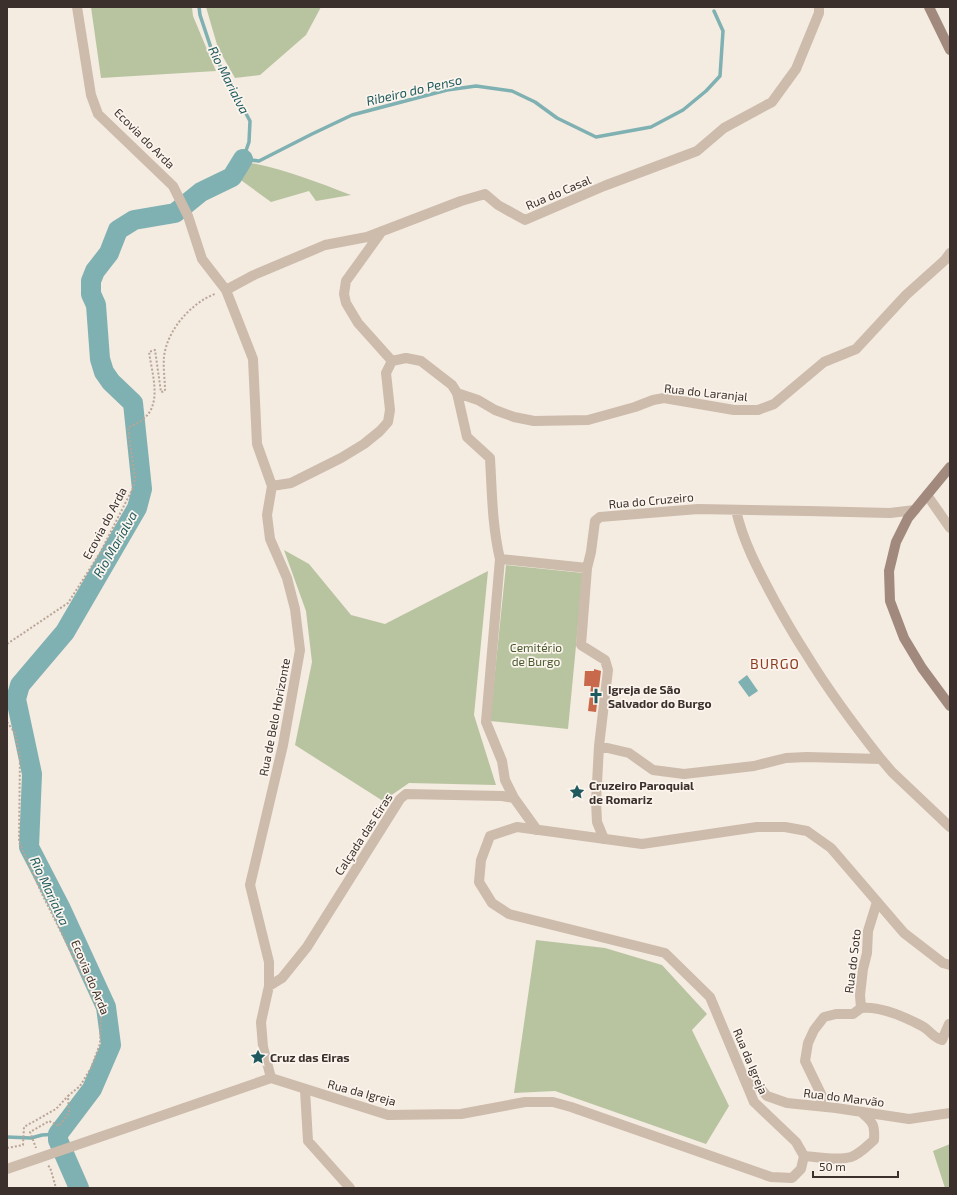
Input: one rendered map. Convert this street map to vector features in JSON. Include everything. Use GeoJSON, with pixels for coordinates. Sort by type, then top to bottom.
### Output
{"type":"FeatureCollection","features":[{"type":"Feature","properties":{"kind":"main road"},"geometry":{"type":"LineString","coordinates":[[929,7],[950,50]]}},
{"type":"Feature","properties":{"kind":"main road"},"geometry":{"type":"LineString","coordinates":[[950,467],[908,518],[896,542],[889,571],[890,601],[904,638],[922,668],[950,706]]}},
{"type":"Feature","properties":{"kind":"street","name":"Rua de Belo Horizonte"},"geometry":{"type":"LineString","coordinates":[[77,7],[91,95],[98,114],[173,186],[188,216],[202,259],[226,290],[254,359],[257,444],[272,486],[267,515],[270,539],[287,578],[295,608],[300,650],[283,745],[250,885],[269,962],[269,986],[261,1022],[263,1047],[271,1078]]}},
{"type":"Feature","properties":{"kind":"street","name":"Rua do Casal"},"geometry":{"type":"LineString","coordinates":[[226,290],[254,275],[325,245],[367,237],[461,201],[485,194],[498,205],[525,220],[604,186],[697,150],[724,128],[772,102],[796,69],[819,13],[819,7]]}},
{"type":"Feature","properties":{"kind":"street"},"geometry":{"type":"LineString","coordinates":[[382,231],[346,281],[344,294],[346,303],[358,323],[392,361]]}},
{"type":"Feature","properties":{"kind":"street","name":"Rua do Laranjal"},"geometry":{"type":"LineString","coordinates":[[458,393],[478,400],[495,410],[514,417],[534,421],[588,420],[635,408],[653,400],[664,398],[696,405],[734,410],[758,410],[774,404],[824,362],[856,348],[906,295],[945,260],[950,253]]}},
{"type":"Feature","properties":{"kind":"street"},"geometry":{"type":"LineString","coordinates":[[392,361],[406,358],[421,361],[452,384],[458,393],[467,437],[490,458],[491,502],[495,540],[500,559],[486,722],[502,761],[505,780],[514,798],[537,830]]}},
{"type":"Feature","properties":{"kind":"street"},"geometry":{"type":"LineString","coordinates":[[272,486],[290,483],[341,458],[364,444],[380,431],[388,422],[390,410],[386,373],[392,361]]}},
{"type":"Feature","properties":{"kind":"street"},"geometry":{"type":"LineString","coordinates":[[927,495],[950,528]]}},
{"type":"Feature","properties":{"kind":"street","name":"Rua do Cruzeiro"},"geometry":{"type":"LineString","coordinates":[[599,746],[608,670],[605,660],[581,645],[587,568],[591,552],[595,521],[600,517],[698,509],[890,513],[915,510]]}},
{"type":"Feature","properties":{"kind":"street"},"geometry":{"type":"LineString","coordinates":[[736,510],[749,550],[767,587],[804,652],[826,685],[881,759],[950,827]]}},
{"type":"Feature","properties":{"kind":"street"},"geometry":{"type":"LineString","coordinates":[[500,559],[587,568]]}},
{"type":"Feature","properties":{"kind":"street"},"geometry":{"type":"LineString","coordinates":[[604,839],[597,822],[596,808],[599,746],[629,753],[654,770],[684,774],[754,766],[786,758],[807,757],[881,759]]}},
{"type":"Feature","properties":{"kind":"street","name":"Calçada das Eiras"},"geometry":{"type":"LineString","coordinates":[[269,986],[282,978],[307,946],[400,799],[406,794],[502,796],[514,798]]}},
{"type":"Feature","properties":{"kind":"street","name":"Rua da Igreja"},"geometry":{"type":"LineString","coordinates":[[271,1078],[388,1115],[461,1114],[525,1102],[553,1102],[771,1177],[792,1178],[801,1170],[804,1156],[796,1142],[754,1102],[710,997],[665,953],[509,914],[492,902],[479,882],[481,860],[490,836],[516,827],[642,844],[756,827],[785,826],[807,831],[832,848],[904,933],[943,963],[950,965]]}},
{"type":"Feature","properties":{"kind":"street","name":"Rua do Soto"},"geometry":{"type":"LineString","coordinates":[[820,1106],[822,1096],[806,1061],[808,1043],[814,1030],[824,1017],[836,1014],[853,1014],[860,1008],[863,969],[868,953],[868,931],[878,902]]}},
{"type":"Feature","properties":{"kind":"street"},"geometry":{"type":"LineString","coordinates":[[860,1008],[870,1007],[892,1013],[924,1026],[935,1038],[942,1040],[949,1024]]}},
{"type":"Feature","properties":{"kind":"street"},"geometry":{"type":"LineString","coordinates":[[7,1169],[271,1078]]}},
{"type":"Feature","properties":{"kind":"street","name":"Rua do Marvão"},"geometry":{"type":"LineString","coordinates":[[744,1078],[752,1079],[766,1096],[787,1103],[820,1106],[909,1119],[950,1113]]}},
{"type":"Feature","properties":{"kind":"street"},"geometry":{"type":"LineString","coordinates":[[305,1090],[308,1141],[350,1188]]}},
{"type":"Feature","properties":{"kind":"street"},"geometry":{"type":"LineString","coordinates":[[804,1156],[834,1158],[852,1157],[865,1148],[874,1140],[875,1128],[862,1112]]}},
{"type":"Feature","properties":{"kind":"path","name":"Ecovia do Arda"},"geometry":{"type":"LineString","coordinates":[[7,644],[68,603],[100,554],[129,497],[135,478],[128,428],[141,421],[148,415],[155,398],[149,352],[155,350],[161,392],[165,391],[164,357],[166,348],[176,326],[200,301],[210,295],[226,290]]}},
{"type":"Feature","properties":{"kind":"path","name":"Ecovia do Arda"},"geometry":{"type":"LineString","coordinates":[[7,722],[15,733],[20,756],[19,842],[42,894],[87,984],[100,1017],[100,1044],[91,1068],[80,1086],[56,1109],[24,1127],[23,1145],[7,1148]]}},
{"type":"Feature","properties":{"kind":"path"},"geometry":{"type":"LineString","coordinates":[[32,1138],[30,1132],[49,1121],[59,1126],[69,1113],[68,1096]]}},
{"type":"Feature","properties":{"kind":"path"},"geometry":{"type":"LineString","coordinates":[[35,1159],[50,1167],[56,1188]]}},
{"type":"Feature","properties":{"kind":"green space"},"geometry":{"type":"Polygon","coordinates":[[[91,7],[192,7],[193,16],[216,71],[101,78],[91,7]]]}},
{"type":"Feature","properties":{"kind":"green space"},"geometry":{"type":"Polygon","coordinates":[[[206,7],[321,7],[306,35],[260,75],[235,78],[218,48],[206,7]]]}},
{"type":"Feature","properties":{"kind":"green space"},"geometry":{"type":"Polygon","coordinates":[[[245,162],[312,180],[351,195],[316,201],[309,191],[271,202],[238,178],[245,162]]]}},
{"type":"Feature","properties":{"kind":"green space"},"geometry":{"type":"Polygon","coordinates":[[[284,550],[309,564],[351,615],[385,624],[488,571],[474,715],[496,785],[409,783],[383,801],[295,745],[312,662],[306,611],[284,550]]]}},
{"type":"Feature","properties":{"kind":"green space","name":"Cemitério de Burgo"},"geometry":{"type":"Polygon","coordinates":[[[506,565],[583,573],[568,729],[490,721],[506,565]]]}},
{"type":"Feature","properties":{"kind":"green space"},"geometry":{"type":"Polygon","coordinates":[[[536,940],[605,948],[662,965],[707,1014],[692,1030],[729,1106],[706,1144],[555,1091],[514,1093],[536,940]]]}},
{"type":"Feature","properties":{"kind":"green space"},"geometry":{"type":"Polygon","coordinates":[[[950,1144],[950,1188],[945,1188],[933,1151],[950,1144]]]}},
{"type":"Feature","properties":{"kind":"water"},"geometry":{"type":"Polygon","coordinates":[[[747,675],[758,691],[749,697],[738,682],[747,675]]]}},
{"type":"Feature","properties":{"kind":"building","name":"Igreja de São Salvador do Burgo"},"geometry":{"type":"Polygon","coordinates":[[[594,669],[601,671],[596,712],[588,711],[591,686],[584,686],[585,671],[594,671],[594,669]]]}},
{"type":"Feature","properties":{"kind":"waterway","name":"Ribeiro do Penso"},"geometry":{"type":"LineString","coordinates":[[199,7],[200,15],[212,51],[250,121],[249,142],[243,159],[259,161],[352,115],[447,90],[476,86],[512,91],[535,102],[557,118],[596,137],[651,127],[683,110],[706,91],[720,76],[723,31],[714,11]]}},
{"type":"Feature","properties":{"kind":"waterway","name":"Rio Marialva"},"geometry":{"type":"LineString","coordinates":[[79,1188],[58,1140],[58,1134],[92,1089],[111,1045],[106,1007],[60,907],[29,847],[32,774],[16,699],[20,685],[65,632],[137,508],[142,489],[133,403],[111,382],[104,372],[100,359],[96,305],[91,294],[91,281],[95,271],[109,253],[118,230],[134,220],[175,213],[201,192],[232,177],[243,159]]}},
{"type":"Feature","properties":{"kind":"waterway"},"geometry":{"type":"LineString","coordinates":[[7,1137],[31,1138],[42,1135],[58,1134]]}},
{"type":"Feature","properties":{"kind":"place","name":"Igreja de São Salvador do Burgo"},"geometry":{"type":"Point","coordinates":[596,696]}},
{"type":"Feature","properties":{"kind":"place","name":"Cruzeiro Paroquial de Romariz"},"geometry":{"type":"Point","coordinates":[577,792]}},
{"type":"Feature","properties":{"kind":"place","name":"Cruz das Eiras"},"geometry":{"type":"Point","coordinates":[258,1057]}},
{"type":"Feature","properties":{"kind":"district","name":"BURGO"},"geometry":{"type":"Point","coordinates":[775,663]}}]}
